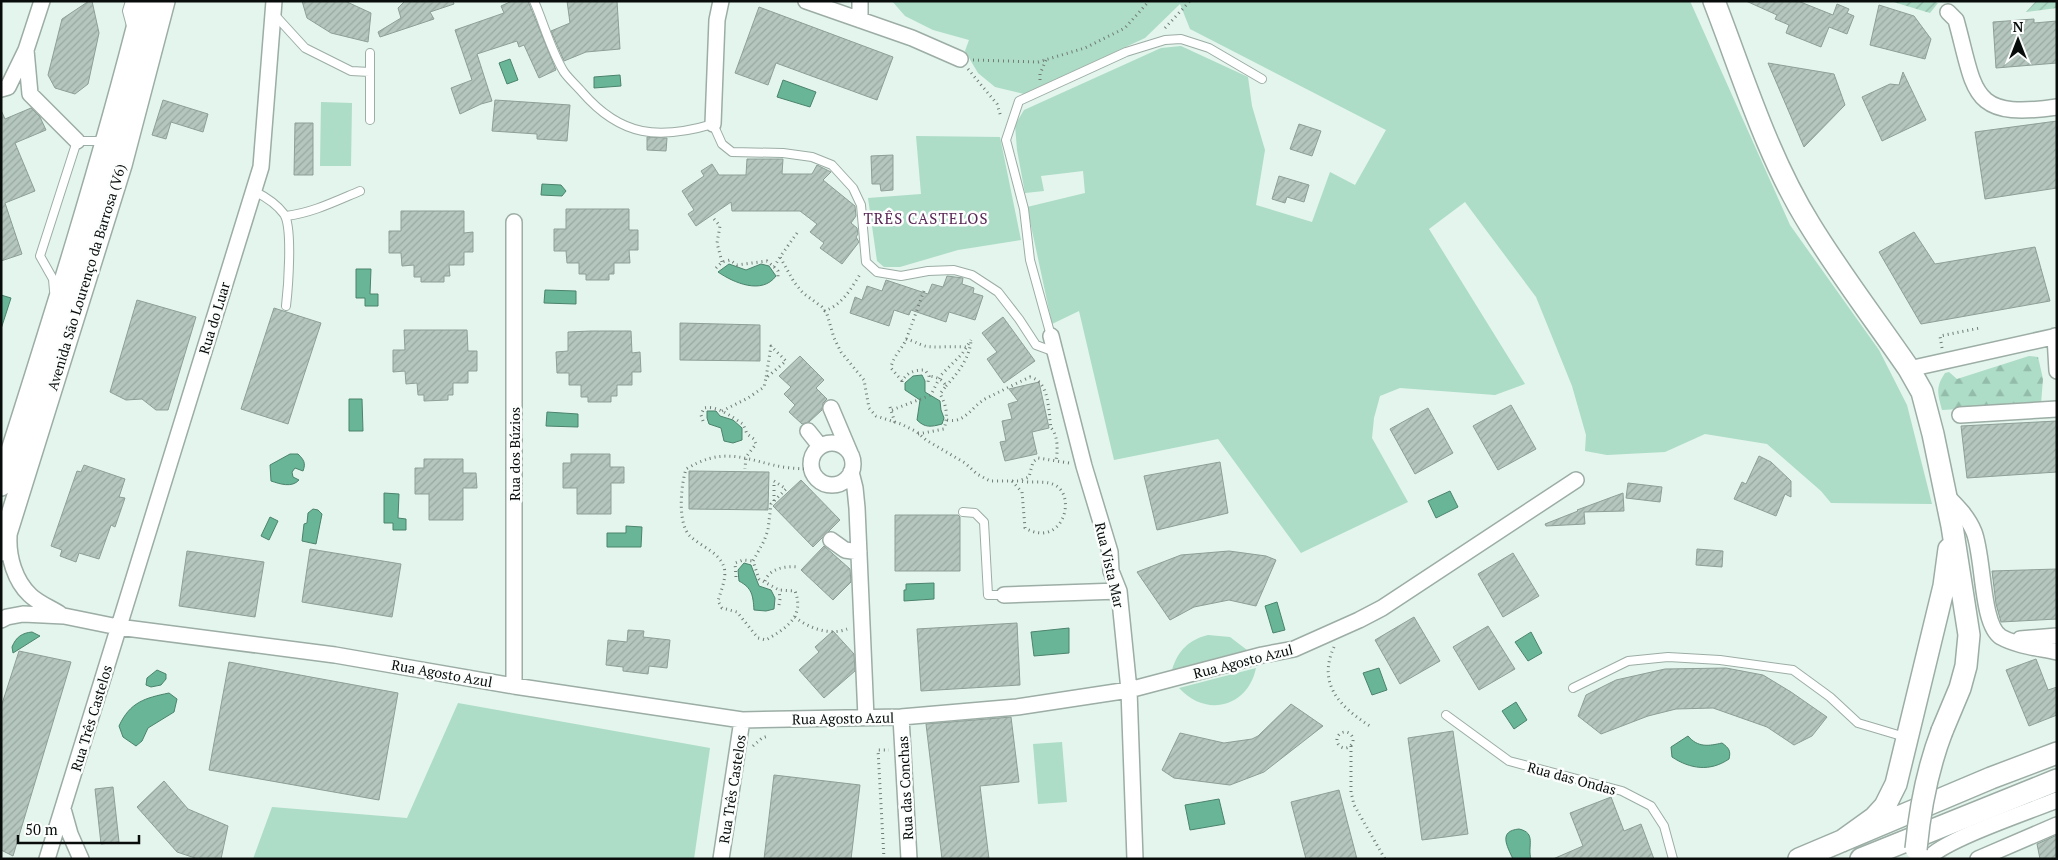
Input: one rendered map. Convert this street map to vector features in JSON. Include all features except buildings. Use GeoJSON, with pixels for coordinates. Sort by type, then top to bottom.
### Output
{"type":"FeatureCollection","features":[{"type":"Feature","properties":{"kind":"main road","name":"Avenida São Lourenço da Barrosa (V6)"},"geometry":{"type":"LineString","coordinates":[[1,485],[111,129],[144,1]]}},
{"type":"Feature","properties":{"kind":"main road","name":"Avenida São Lourenço da Barrosa (V6)"},"geometry":{"type":"LineString","coordinates":[[1,550],[121,166],[164,1]]}},
{"type":"Feature","properties":{"kind":"main road"},"geometry":{"type":"LineString","coordinates":[[1714,1],[1774,157],[1810,225],[1909,369],[1922,392],[1933,434],[1952,526],[1969,635],[1966,666],[1960,688],[1929,765],[1923,792],[1920,856]]}},
{"type":"Feature","properties":{"kind":"main road"},"geometry":{"type":"LineString","coordinates":[[1842,841],[1874,818],[1885,806],[1896,784],[1944,586],[1952,526]]}},
{"type":"Feature","properties":{"kind":"main road"},"geometry":{"type":"LineString","coordinates":[[1799,859],[1991,778],[2057,753]]}},
{"type":"Feature","properties":{"kind":"main road"},"geometry":{"type":"LineString","coordinates":[[1861,859],[2057,780]]}},
{"type":"Feature","properties":{"kind":"street"},"geometry":{"type":"LineString","coordinates":[[42,1],[26,50],[5,88],[30,94],[77,141]]}},
{"type":"Feature","properties":{"kind":"street"},"geometry":{"type":"LineString","coordinates":[[713,124],[717,20],[721,1]]}},
{"type":"Feature","properties":{"kind":"street"},"geometry":{"type":"LineString","coordinates":[[806,1],[912,38],[960,59]]}},
{"type":"Feature","properties":{"kind":"street"},"geometry":{"type":"LineString","coordinates":[[860,1],[860,20]]}},
{"type":"Feature","properties":{"kind":"street","name":"Rua do Luar"},"geometry":{"type":"LineString","coordinates":[[118,628],[261,166],[273,7]]}},
{"type":"Feature","properties":{"kind":"street"},"geometry":{"type":"LineString","coordinates":[[1948,12],[1956,20],[1974,88],[1981,98],[1995,108],[2008,110],[2028,111],[2057,107]]}},
{"type":"Feature","properties":{"kind":"street"},"geometry":{"type":"LineString","coordinates":[[26,50],[30,94]]}},
{"type":"Feature","properties":{"kind":"street","name":"Rua dos Búzios"},"geometry":{"type":"LineString","coordinates":[[514,222],[514,686]]}},
{"type":"Feature","properties":{"kind":"street","name":"Rua Vista Mar"},"geometry":{"type":"LineString","coordinates":[[1051,336],[1084,466],[1110,552],[1111,572],[1119,591],[1129,690],[1135,859]]}},
{"type":"Feature","properties":{"kind":"street"},"geometry":{"type":"LineString","coordinates":[[1909,369],[2056,336],[2057,371]]}},
{"type":"Feature","properties":{"kind":"street"},"geometry":{"type":"LineString","coordinates":[[831,408],[852,461],[851,472],[855,488],[859,552],[866,711]]}},
{"type":"Feature","properties":{"kind":"street"},"geometry":{"type":"LineString","coordinates":[[1960,415],[2057,409]]}},
{"type":"Feature","properties":{"kind":"street"},"geometry":{"type":"LineString","coordinates":[[808,431],[820,446]]}},
{"type":"Feature","properties":{"kind":"street"},"geometry":{"type":"LineString","coordinates":[[850,454],[840,444],[833,443],[820,446],[812,456],[812,469],[819,480],[831,484],[845,480],[851,472]]}},
{"type":"Feature","properties":{"kind":"street","name":"Rua Agosto Azul"},"geometry":{"type":"LineString","coordinates":[[1,620],[6,617],[23,614],[64,616],[118,628],[335,654],[514,686],[742,720],[866,711],[901,717],[1017,707],[1129,690],[1262,655],[1294,649],[1382,608],[1576,480]]}},
{"type":"Feature","properties":{"kind":"street"},"geometry":{"type":"LineString","coordinates":[[1945,494],[1964,513],[1974,532],[1981,560],[1986,613],[1992,628],[2000,636],[2008,640],[2057,652]]}},
{"type":"Feature","properties":{"kind":"street","name":"Rua Agosto Azul"},"geometry":{"type":"LineString","coordinates":[[10,523],[8,552],[19,582],[30,596],[64,616]]}},
{"type":"Feature","properties":{"kind":"street"},"geometry":{"type":"LineString","coordinates":[[831,540],[845,550],[859,552]]}},
{"type":"Feature","properties":{"kind":"street"},"geometry":{"type":"LineString","coordinates":[[1004,595],[1119,591]]}},
{"type":"Feature","properties":{"kind":"street","name":"Rua Três Castelos"},"geometry":{"type":"LineString","coordinates":[[47,859],[118,628]]}},
{"type":"Feature","properties":{"kind":"street"},"geometry":{"type":"LineString","coordinates":[[2008,640],[2057,636]]}},
{"type":"Feature","properties":{"kind":"street","name":"Rua das Conchas"},"geometry":{"type":"LineString","coordinates":[[901,717],[909,859]]}},
{"type":"Feature","properties":{"kind":"street","name":"Rua Três Castelos"},"geometry":{"type":"LineString","coordinates":[[721,859],[742,720]]}},
{"type":"Feature","properties":{"kind":"street"},"geometry":{"type":"LineString","coordinates":[[1920,856],[1934,852],[1970,834],[2057,800]]}},
{"type":"Feature","properties":{"kind":"street"},"geometry":{"type":"LineString","coordinates":[[63,809],[70,834],[81,859]]}},
{"type":"Feature","properties":{"kind":"street"},"geometry":{"type":"LineString","coordinates":[[1978,859],[2057,825]]}},
{"type":"Feature","properties":{"kind":"lane"},"geometry":{"type":"LineString","coordinates":[[130,1],[127,11],[134,40]]}},
{"type":"Feature","properties":{"kind":"lane"},"geometry":{"type":"LineString","coordinates":[[534,1],[564,72],[591,102],[624,126],[660,134],[686,132],[713,124],[722,144],[732,152],[783,153],[812,157],[832,165],[853,188],[861,205],[866,262],[877,272],[901,276],[928,271],[954,270],[972,275],[998,292],[1036,345],[1055,352]]}},
{"type":"Feature","properties":{"kind":"lane"},"geometry":{"type":"LineString","coordinates":[[273,7],[305,48],[350,71],[370,72]]}},
{"type":"Feature","properties":{"kind":"lane"},"geometry":{"type":"LineString","coordinates":[[1051,336],[1030,260],[1024,209],[1006,140],[1019,100],[1126,52],[1164,40],[1181,39],[1209,48],[1262,79]]}},
{"type":"Feature","properties":{"kind":"lane"},"geometry":{"type":"LineString","coordinates":[[370,53],[370,120]]}},
{"type":"Feature","properties":{"kind":"lane"},"geometry":{"type":"LineString","coordinates":[[56,309],[53,279],[40,256],[77,141],[98,141],[111,129]]}},
{"type":"Feature","properties":{"kind":"lane"},"geometry":{"type":"LineString","coordinates":[[254,191],[269,198],[286,216],[290,274],[286,306]]}},
{"type":"Feature","properties":{"kind":"lane"},"geometry":{"type":"LineString","coordinates":[[286,216],[331,204],[360,191]]}},
{"type":"Feature","properties":{"kind":"lane"},"geometry":{"type":"LineString","coordinates":[[963,512],[975,513],[984,522],[988,595],[1004,595]]}},
{"type":"Feature","properties":{"kind":"lane"},"geometry":{"type":"LineString","coordinates":[[1573,688],[1628,661],[1668,657],[1720,660],[1793,670],[1830,697],[1858,724],[1907,738]]}},
{"type":"Feature","properties":{"kind":"lane","name":"Rua das Ondas"},"geometry":{"type":"LineString","coordinates":[[1446,715],[1509,761],[1622,791],[1651,806],[1664,826],[1673,859]]}},
{"type":"Feature","properties":{"kind":"path"},"geometry":{"type":"LineString","coordinates":[[960,59],[1038,62],[1085,48],[1125,28],[1149,1]]}},
{"type":"Feature","properties":{"kind":"path"},"geometry":{"type":"LineString","coordinates":[[1148,45],[1190,1]]}},
{"type":"Feature","properties":{"kind":"path"},"geometry":{"type":"LineString","coordinates":[[960,59],[997,104],[1006,140]]}},
{"type":"Feature","properties":{"kind":"path"},"geometry":{"type":"LineString","coordinates":[[1039,92],[1040,74],[1046,59]]}},
{"type":"Feature","properties":{"kind":"path"},"geometry":{"type":"LineString","coordinates":[[714,219],[720,226],[717,243],[722,262]]}},
{"type":"Feature","properties":{"kind":"path"},"geometry":{"type":"LineString","coordinates":[[774,267],[796,233]]}},
{"type":"Feature","properties":{"kind":"path"},"geometry":{"type":"LineString","coordinates":[[780,257],[794,282],[803,293],[822,307],[841,352],[864,380],[869,408],[876,416],[901,424],[965,463],[976,474],[990,481],[1012,481],[1019,481],[1028,484],[1044,482],[1058,487],[1065,497],[1064,514],[1056,528],[1048,533],[1034,534],[1025,528],[1022,492],[1012,481]]}},
{"type":"Feature","properties":{"kind":"path"},"geometry":{"type":"LineString","coordinates":[[716,268],[722,262],[730,260],[737,265],[767,261],[778,272],[778,280]]}},
{"type":"Feature","properties":{"kind":"path"},"geometry":{"type":"LineString","coordinates":[[824,311],[834,308],[847,295],[861,274],[870,266]]}},
{"type":"Feature","properties":{"kind":"path"},"geometry":{"type":"LineString","coordinates":[[902,381],[891,368],[892,359],[906,339],[924,291]]}},
{"type":"Feature","properties":{"kind":"path"},"geometry":{"type":"LineString","coordinates":[[1937,349],[1942,349],[1940,336],[1980,328]]}},
{"type":"Feature","properties":{"kind":"path"},"geometry":{"type":"LineString","coordinates":[[906,339],[917,341],[925,346],[953,345],[966,347]]}},
{"type":"Feature","properties":{"kind":"path"},"geometry":{"type":"LineString","coordinates":[[895,423],[891,408],[932,395],[941,374],[962,354],[971,340],[970,349],[963,365],[940,394],[944,401],[947,420],[944,429],[918,434]]}},
{"type":"Feature","properties":{"kind":"path"},"geometry":{"type":"LineString","coordinates":[[722,411],[748,398],[764,387],[771,346],[786,361],[766,378]]}},
{"type":"Feature","properties":{"kind":"path"},"geometry":{"type":"LineString","coordinates":[[902,386],[902,381],[907,373],[925,370],[929,376],[940,379],[946,386]]}},
{"type":"Feature","properties":{"kind":"path"},"geometry":{"type":"LineString","coordinates":[[928,382],[929,376]]}},
{"type":"Feature","properties":{"kind":"path"},"geometry":{"type":"LineString","coordinates":[[947,420],[954,422],[965,417],[985,399],[1030,377],[1038,379],[1044,387],[1052,428],[1055,432],[1058,453],[1056,460]]}},
{"type":"Feature","properties":{"kind":"path"},"geometry":{"type":"LineString","coordinates":[[703,421],[701,415],[704,408],[712,406],[744,424],[747,434],[754,439],[756,444],[746,457],[744,469]]}},
{"type":"Feature","properties":{"kind":"path"},"geometry":{"type":"LineString","coordinates":[[752,562],[759,579],[779,590],[795,591],[798,598],[795,617],[791,624],[781,628],[766,640],[758,638],[737,612],[722,608],[718,601],[726,577],[724,565],[718,557],[691,537],[684,528],[682,485],[686,469],[699,461],[719,456],[737,455],[774,466],[812,469]]}},
{"type":"Feature","properties":{"kind":"path"},"geometry":{"type":"LineString","coordinates":[[1019,481],[1029,477],[1033,462],[1038,458],[1084,466]]}},
{"type":"Feature","properties":{"kind":"path"},"geometry":{"type":"LineString","coordinates":[[752,562],[766,536],[771,504],[774,501],[786,489],[774,481],[774,501]]}},
{"type":"Feature","properties":{"kind":"path"},"geometry":{"type":"LineString","coordinates":[[736,577],[735,563],[743,560],[752,562]]}},
{"type":"Feature","properties":{"kind":"path"},"geometry":{"type":"LineString","coordinates":[[765,581],[776,570],[790,566],[798,567]]}},
{"type":"Feature","properties":{"kind":"path"},"geometry":{"type":"LineString","coordinates":[[778,605],[780,599],[779,590]]}},
{"type":"Feature","properties":{"kind":"path"},"geometry":{"type":"LineString","coordinates":[[795,617],[804,625],[819,630],[845,630],[857,620],[862,609]]}},
{"type":"Feature","properties":{"kind":"path"},"geometry":{"type":"LineString","coordinates":[[1334,632],[1335,646],[1329,660],[1328,678],[1334,693],[1350,713],[1370,726]]}},
{"type":"Feature","properties":{"kind":"path"},"geometry":{"type":"LineString","coordinates":[[1351,746],[1346,748],[1340,747],[1336,740],[1337,735],[1344,731],[1350,733],[1353,740],[1351,746],[1354,805],[1385,859]]}},
{"type":"Feature","properties":{"kind":"path"},"geometry":{"type":"LineString","coordinates":[[751,751],[762,738],[776,734]]}},
{"type":"Feature","properties":{"kind":"path"},"geometry":{"type":"LineString","coordinates":[[884,859],[878,750],[889,750],[888,742]]}},
{"type":"Feature","properties":{"kind":"green space"},"geometry":{"type":"Polygon","coordinates":[[[892,1],[1690,1],[1790,225],[1879,350],[1907,405],[1932,504],[1831,503],[1821,491],[1767,444],[1705,434],[1665,452],[1607,455],[1585,451],[1586,435],[1572,386],[1536,297],[1465,202],[1429,229],[1525,384],[1495,395],[1400,388],[1380,396],[1374,418],[1372,438],[1408,502],[1301,553],[1218,439],[1114,460],[1079,311],[1052,324],[1027,207],[1085,193],[1083,171],[1041,176],[1044,191],[1025,193],[1017,150],[1015,125],[1024,110],[1161,48],[1181,46],[1248,77],[1252,106],[1265,150],[1256,205],[1312,222],[1330,172],[1355,185],[1386,130],[1190,29],[1180,4],[1145,38],[1024,94],[995,87],[978,73],[965,51],[969,40],[933,30],[905,16],[892,1]]]}},
{"type":"Feature","properties":{"kind":"green space"},"geometry":{"type":"Polygon","coordinates":[[[1890,1],[1933,1],[1938,3],[1930,13],[1890,1]]]}},
{"type":"Feature","properties":{"kind":"green space"},"geometry":{"type":"Polygon","coordinates":[[[2036,1],[2057,1],[2057,8],[2026,12],[2036,1]]]}},
{"type":"Feature","properties":{"kind":"green space"},"geometry":{"type":"Polygon","coordinates":[[[321,102],[352,103],[351,166],[320,166],[321,102]]]}},
{"type":"Feature","properties":{"kind":"green space"},"geometry":{"type":"Polygon","coordinates":[[[916,136],[1000,137],[1021,240],[958,250],[900,267],[884,267],[877,261],[868,198],[921,194],[916,136]]]}},
{"type":"Feature","properties":{"kind":"green space"},"geometry":{"type":"Polygon","coordinates":[[[2029,356],[2038,357],[2043,379],[2041,404],[1942,410],[1938,391],[1945,373],[1949,372],[1957,379],[2029,356]]]}},
{"type":"Feature","properties":{"kind":"green space"},"geometry":{"type":"Polygon","coordinates":[[[1208,635],[1230,637],[1247,650],[1172,670],[1177,657],[1185,647],[1195,640],[1208,635]]]}},
{"type":"Feature","properties":{"kind":"green space"},"geometry":{"type":"Polygon","coordinates":[[[1256,668],[1252,681],[1244,692],[1225,704],[1201,703],[1179,688],[1256,668]]]}},
{"type":"Feature","properties":{"kind":"green space"},"geometry":{"type":"Polygon","coordinates":[[[458,703],[710,748],[694,859],[253,859],[272,807],[407,818],[458,703]]]}},
{"type":"Feature","properties":{"kind":"green space"},"geometry":{"type":"Polygon","coordinates":[[[1062,742],[1067,802],[1038,804],[1033,744],[1062,742]]]}},
{"type":"Feature","properties":{"kind":"shaded area"},"geometry":{"type":"Polygon","coordinates":[[[510,59],[518,80],[507,84],[499,63],[510,59]]]}},
{"type":"Feature","properties":{"kind":"shaded area"},"geometry":{"type":"Polygon","coordinates":[[[620,75],[621,86],[594,88],[594,77],[620,75]]]}},
{"type":"Feature","properties":{"kind":"shaded area"},"geometry":{"type":"Polygon","coordinates":[[[783,80],[816,92],[810,107],[777,97],[783,80]]]}},
{"type":"Feature","properties":{"kind":"shaded area"},"geometry":{"type":"Polygon","coordinates":[[[542,184],[561,185],[566,191],[562,196],[541,195],[542,184]]]}},
{"type":"Feature","properties":{"kind":"shaded area"},"geometry":{"type":"Polygon","coordinates":[[[729,264],[746,270],[761,264],[769,266],[776,276],[770,282],[763,285],[756,286],[740,283],[718,272],[729,264]]]}},
{"type":"Feature","properties":{"kind":"shaded area"},"geometry":{"type":"Polygon","coordinates":[[[356,269],[371,269],[370,294],[378,294],[378,306],[365,306],[365,298],[356,298],[356,269]]]}},
{"type":"Feature","properties":{"kind":"shaded area"},"geometry":{"type":"Polygon","coordinates":[[[545,290],[576,291],[576,304],[544,303],[545,290]]]}},
{"type":"Feature","properties":{"kind":"shaded area"},"geometry":{"type":"Polygon","coordinates":[[[1,295],[11,298],[1,329],[1,295]]]}},
{"type":"Feature","properties":{"kind":"shaded area"},"geometry":{"type":"Polygon","coordinates":[[[922,375],[925,381],[925,392],[940,401],[944,418],[942,424],[928,426],[917,420],[920,400],[905,390],[905,383],[913,376],[922,375]]]}},
{"type":"Feature","properties":{"kind":"shaded area"},"geometry":{"type":"Polygon","coordinates":[[[349,399],[362,399],[363,431],[349,431],[349,399]]]}},
{"type":"Feature","properties":{"kind":"shaded area"},"geometry":{"type":"Polygon","coordinates":[[[707,411],[716,411],[720,416],[733,420],[742,428],[742,440],[733,443],[724,441],[721,428],[709,424],[707,411]]]}},
{"type":"Feature","properties":{"kind":"shaded area"},"geometry":{"type":"Polygon","coordinates":[[[547,412],[578,414],[578,427],[546,426],[547,412]]]}},
{"type":"Feature","properties":{"kind":"shaded area"},"geometry":{"type":"Polygon","coordinates":[[[290,454],[298,454],[304,462],[303,471],[295,468],[292,472],[293,477],[299,480],[289,485],[271,481],[270,465],[290,454]]]}},
{"type":"Feature","properties":{"kind":"shaded area"},"geometry":{"type":"Polygon","coordinates":[[[1450,491],[1458,507],[1436,518],[1428,501],[1450,491]]]}},
{"type":"Feature","properties":{"kind":"shaded area"},"geometry":{"type":"Polygon","coordinates":[[[384,493],[399,494],[398,518],[406,519],[406,530],[393,530],[393,523],[384,523],[384,493]]]}},
{"type":"Feature","properties":{"kind":"shaded area"},"geometry":{"type":"Polygon","coordinates":[[[313,509],[318,510],[322,514],[316,544],[302,541],[304,524],[307,523],[308,513],[313,509]]]}},
{"type":"Feature","properties":{"kind":"shaded area"},"geometry":{"type":"Polygon","coordinates":[[[270,517],[278,521],[269,540],[261,536],[270,517]]]}},
{"type":"Feature","properties":{"kind":"shaded area"},"geometry":{"type":"Polygon","coordinates":[[[626,526],[642,527],[641,547],[607,547],[607,533],[626,533],[626,526]]]}},
{"type":"Feature","properties":{"kind":"shaded area"},"geometry":{"type":"Polygon","coordinates":[[[744,563],[751,565],[759,586],[771,590],[775,598],[774,609],[766,611],[754,610],[751,592],[747,586],[739,581],[738,570],[744,563]]]}},
{"type":"Feature","properties":{"kind":"shaded area"},"geometry":{"type":"Polygon","coordinates":[[[934,583],[934,599],[904,601],[906,584],[934,583]]]}},
{"type":"Feature","properties":{"kind":"shaded area"},"geometry":{"type":"Polygon","coordinates":[[[1277,602],[1285,630],[1273,633],[1265,606],[1277,602]]]}},
{"type":"Feature","properties":{"kind":"shaded area"},"geometry":{"type":"Polygon","coordinates":[[[1069,628],[1069,653],[1034,656],[1031,632],[1069,628]]]}},
{"type":"Feature","properties":{"kind":"shaded area"},"geometry":{"type":"Polygon","coordinates":[[[32,632],[40,636],[13,653],[12,647],[17,638],[25,633],[32,632]]]}},
{"type":"Feature","properties":{"kind":"shaded area"},"geometry":{"type":"Polygon","coordinates":[[[1531,632],[1542,653],[1528,661],[1515,642],[1531,632]]]}},
{"type":"Feature","properties":{"kind":"shaded area"},"geometry":{"type":"Polygon","coordinates":[[[1379,668],[1387,690],[1372,695],[1363,673],[1379,668]]]}},
{"type":"Feature","properties":{"kind":"shaded area"},"geometry":{"type":"Polygon","coordinates":[[[157,670],[166,674],[166,679],[161,685],[151,687],[146,685],[147,678],[157,670]]]}},
{"type":"Feature","properties":{"kind":"shaded area"},"geometry":{"type":"Polygon","coordinates":[[[169,693],[177,699],[174,712],[148,728],[142,741],[136,746],[123,737],[119,726],[133,706],[146,699],[169,693]]]}},
{"type":"Feature","properties":{"kind":"shaded area"},"geometry":{"type":"Polygon","coordinates":[[[1516,702],[1527,720],[1514,729],[1502,711],[1516,702]]]}},
{"type":"Feature","properties":{"kind":"shaded area"},"geometry":{"type":"Polygon","coordinates":[[[1688,736],[1700,744],[1722,743],[1729,750],[1729,759],[1715,766],[1700,767],[1686,764],[1672,757],[1671,747],[1688,736]]]}},
{"type":"Feature","properties":{"kind":"shaded area"},"geometry":{"type":"Polygon","coordinates":[[[1219,799],[1225,824],[1190,830],[1185,805],[1219,799]]]}},
{"type":"Feature","properties":{"kind":"shaded area"},"geometry":{"type":"Polygon","coordinates":[[[1519,829],[1525,831],[1530,837],[1531,859],[1513,859],[1508,849],[1506,836],[1512,830],[1519,829]]]}},
{"type":"Feature","properties":{"kind":"district","name":"TRÊS CASTELOS"},"geometry":{"type":"Point","coordinates":[926,218]}}]}
